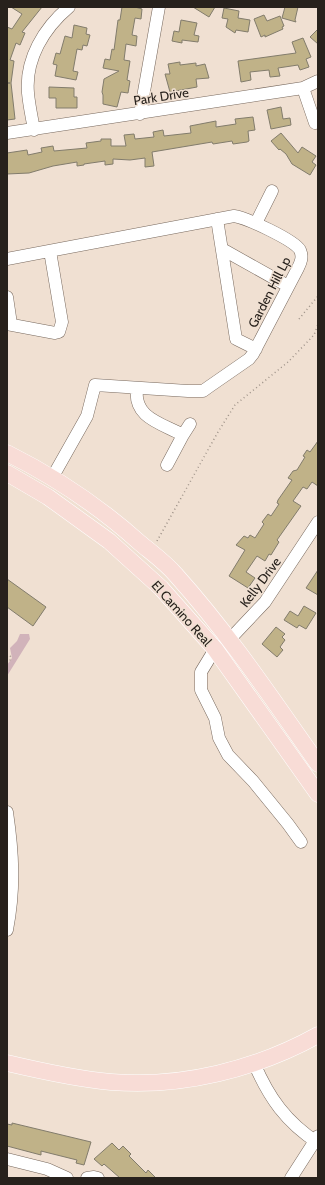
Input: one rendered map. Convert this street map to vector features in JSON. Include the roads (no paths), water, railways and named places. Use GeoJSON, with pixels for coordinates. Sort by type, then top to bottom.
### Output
{"type":"FeatureCollection","features":[{"type":"Feature","properties":{"kind":"main road","name":"El Camino Real"},"geometry":{"type":"LineString","coordinates":[[7,454],[52,478],[90,503],[176,574],[230,639],[318,764]]}},
{"type":"Feature","properties":{"kind":"main road","name":"El Camino Real"},"geometry":{"type":"LineString","coordinates":[[7,473],[48,497],[109,541],[161,588],[215,649],[318,794]]}},
{"type":"Feature","properties":{"kind":"main road"},"geometry":{"type":"LineString","coordinates":[[7,1063],[55,1074],[112,1082],[169,1081],[223,1072],[254,1063],[318,1035]]}},
{"type":"Feature","properties":{"kind":"street"},"geometry":{"type":"LineString","coordinates":[[34,130],[28,92],[29,69],[40,41],[55,19],[69,7]]}},
{"type":"Feature","properties":{"kind":"street"},"geometry":{"type":"LineString","coordinates":[[140,114],[159,7]]}},
{"type":"Feature","properties":{"kind":"street","name":"Park Drive"},"geometry":{"type":"LineString","coordinates":[[7,133],[140,114],[303,88],[318,81]]}},
{"type":"Feature","properties":{"kind":"street"},"geometry":{"type":"LineString","coordinates":[[303,88],[315,123]]}},
{"type":"Feature","properties":{"kind":"street"},"geometry":{"type":"LineString","coordinates":[[256,223],[272,191]]}},
{"type":"Feature","properties":{"kind":"street","name":"Garden Hill Lp"},"geometry":{"type":"LineString","coordinates":[[7,259],[234,216],[256,223],[300,249],[301,261],[256,349],[249,359],[203,391],[94,385],[87,416],[52,478]]}},
{"type":"Feature","properties":{"kind":"street"},"geometry":{"type":"LineString","coordinates":[[217,219],[236,339],[256,349]]}},
{"type":"Feature","properties":{"kind":"street"},"geometry":{"type":"LineString","coordinates":[[222,249],[288,286]]}},
{"type":"Feature","properties":{"kind":"street"},"geometry":{"type":"LineString","coordinates":[[7,297],[9,324],[55,333],[59,332],[62,322],[50,251]]}},
{"type":"Feature","properties":{"kind":"street"},"geometry":{"type":"LineString","coordinates":[[137,388],[137,404],[144,414],[183,435]]}},
{"type":"Feature","properties":{"kind":"street"},"geometry":{"type":"LineString","coordinates":[[167,465],[190,424]]}},
{"type":"Feature","properties":{"kind":"street","name":"Kelly Drive"},"geometry":{"type":"LineString","coordinates":[[215,649],[230,639],[265,602],[318,522]]}},
{"type":"Feature","properties":{"kind":"street"},"geometry":{"type":"LineString","coordinates":[[215,649],[201,672],[201,690],[215,718],[219,738],[228,756],[253,781],[301,842]]}},
{"type":"Feature","properties":{"kind":"street"},"geometry":{"type":"LineString","coordinates":[[7,812],[12,845],[13,886],[7,930]]}},
{"type":"Feature","properties":{"kind":"street"},"geometry":{"type":"LineString","coordinates":[[254,1063],[273,1102],[284,1114],[317,1140],[291,1178]]}},
{"type":"Feature","properties":{"kind":"street"},"geometry":{"type":"LineString","coordinates":[[7,1159],[47,1169],[67,1178]]}},
{"type":"Feature","properties":{"kind":"street"},"geometry":{"type":"LineString","coordinates":[[87,1178],[98,1178]]}}]}
